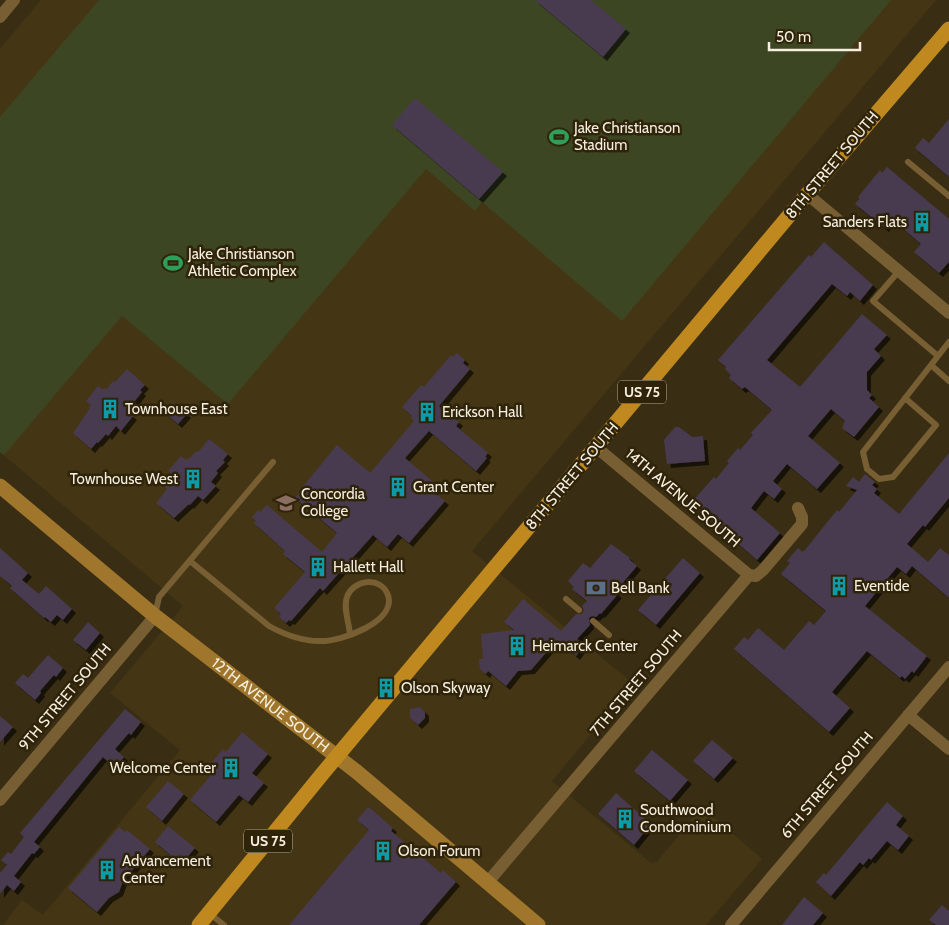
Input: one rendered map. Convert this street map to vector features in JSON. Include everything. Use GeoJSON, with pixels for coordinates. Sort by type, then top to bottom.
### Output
{"type":"FeatureCollection","features":[{"type":"Feature","properties":{"kind":"main road","name":"8TH STREET SOUTH"},"geometry":{"type":"LineString","coordinates":[[199,925],[807,194],[949,29]]}},
{"type":"Feature","properties":{"kind":"street"},"geometry":{"type":"LineString","coordinates":[[0,17],[11,1]]}},
{"type":"Feature","properties":{"kind":"street"},"geometry":{"type":"LineString","coordinates":[[807,194],[949,313]]}},
{"type":"Feature","properties":{"kind":"street","name":"14TH AVENUE SOUTH"},"geometry":{"type":"LineString","coordinates":[[596,447],[749,575]]}},
{"type":"Feature","properties":{"kind":"street","name":"12TH AVENUE SOUTH"},"geometry":{"type":"LineString","coordinates":[[0,486],[155,616],[336,758],[357,772],[538,925]]}},
{"type":"Feature","properties":{"kind":"street","name":"7TH STREET SOUTH"},"geometry":{"type":"LineString","coordinates":[[487,883],[749,575],[756,576],[763,570],[802,524],[802,517],[798,508]]}},
{"type":"Feature","properties":{"kind":"street","name":"9TH STREET SOUTH"},"geometry":{"type":"LineString","coordinates":[[0,800],[155,616]]}},
{"type":"Feature","properties":{"kind":"street","name":"6TH STREET SOUTH"},"geometry":{"type":"LineString","coordinates":[[731,925],[949,668]]}},
{"type":"Feature","properties":{"kind":"street"},"geometry":{"type":"LineString","coordinates":[[908,715],[949,749]]}},
{"type":"Feature","properties":{"kind":"lane"},"geometry":{"type":"LineString","coordinates":[[908,162],[949,196]]}},
{"type":"Feature","properties":{"kind":"lane"},"geometry":{"type":"LineString","coordinates":[[899,271],[873,302],[938,356]]}},
{"type":"Feature","properties":{"kind":"lane"},"geometry":{"type":"LineString","coordinates":[[904,398],[936,425],[891,478],[879,479],[867,469],[862,454],[904,398],[949,342]]}},
{"type":"Feature","properties":{"kind":"lane"},"geometry":{"type":"LineString","coordinates":[[931,365],[949,381]]}},
{"type":"Feature","properties":{"kind":"lane"},"geometry":{"type":"LineString","coordinates":[[155,616],[159,597],[273,462]]}},
{"type":"Feature","properties":{"kind":"lane"},"geometry":{"type":"LineString","coordinates":[[190,561],[269,626],[283,634],[306,640],[322,642],[350,634],[369,626],[384,615],[389,605],[388,594],[382,586],[372,581],[364,582],[351,589],[346,598],[350,634]]}},
{"type":"Feature","properties":{"kind":"lane"},"geometry":{"type":"LineString","coordinates":[[566,600],[579,610]]}},
{"type":"Feature","properties":{"kind":"lane"},"geometry":{"type":"LineString","coordinates":[[592,621],[609,635]]}},
{"type":"Feature","properties":{"kind":"lane"},"geometry":{"type":"LineString","coordinates":[[209,913],[224,925]]}},
{"type":"Feature","properties":{"kind":"shaded area","name":"Concordia College"},"geometry":{"type":"Polygon","coordinates":[[[41,0],[936,0],[472,551],[635,685],[552,781],[651,863],[657,862],[702,807],[762,859],[706,925],[3,925],[22,900],[43,915],[180,750],[110,693],[183,606],[0,452],[0,49],[41,0]]]}},
{"type":"Feature","properties":{"kind":"green space","name":"Jake Christianson Athletic Complex"},"geometry":{"type":"Polygon","coordinates":[[[99,0],[891,0],[622,321],[482,202],[475,211],[426,169],[228,404],[122,316],[4,455],[0,452],[0,117],[99,0]]]}},
{"type":"Feature","properties":{"kind":"building"},"geometry":{"type":"Polygon","coordinates":[[[535,0],[591,0],[626,29],[603,57],[535,0]]]}},
{"type":"Feature","properties":{"kind":"building"},"geometry":{"type":"Polygon","coordinates":[[[415,98],[503,172],[479,199],[392,125],[415,98]]]}},
{"type":"Feature","properties":{"kind":"building"},"geometry":{"type":"Polygon","coordinates":[[[949,119],[949,177],[915,148],[923,138],[929,143],[949,119]]]}},
{"type":"Feature","properties":{"kind":"building","name":"Sanders Flats"},"geometry":{"type":"Polygon","coordinates":[[[887,167],[949,219],[949,262],[939,273],[914,252],[921,244],[892,219],[885,228],[855,204],[860,198],[858,197],[880,170],[882,173],[887,167]]]}},
{"type":"Feature","properties":{"kind":"building"},"geometry":{"type":"Polygon","coordinates":[[[824,242],[873,285],[860,301],[850,292],[847,296],[832,284],[767,360],[800,387],[862,314],[887,335],[874,349],[881,356],[867,372],[867,390],[872,395],[869,398],[879,407],[854,437],[842,428],[845,421],[831,409],[808,436],[840,463],[817,489],[787,464],[773,481],[782,489],[774,499],[764,491],[751,508],[780,533],[757,560],[691,503],[714,477],[716,479],[729,463],[727,461],[738,448],[740,450],[753,435],[751,433],[772,410],[745,387],[742,389],[729,378],[731,375],[718,360],[809,255],[811,257],[824,242]]]}},
{"type":"Feature","properties":{"kind":"building"},"geometry":{"type":"Polygon","coordinates":[[[457,353],[465,360],[463,363],[470,369],[439,406],[459,422],[456,426],[488,453],[485,457],[487,458],[476,471],[429,431],[405,458],[438,486],[433,492],[445,501],[409,543],[398,534],[387,547],[373,535],[323,591],[320,588],[291,621],[289,620],[286,623],[279,617],[281,614],[274,608],[305,572],[283,554],[285,551],[254,523],[256,521],[252,517],[258,510],[260,512],[267,505],[322,552],[337,533],[295,498],[301,489],[337,445],[370,473],[414,421],[411,418],[412,416],[402,407],[421,385],[424,387],[451,355],[453,357],[457,353]]]}},
{"type":"Feature","properties":{"kind":"building","name":"Townhouse East"},"geometry":{"type":"Polygon","coordinates":[[[127,369],[145,385],[134,402],[136,403],[128,412],[133,416],[121,431],[116,426],[108,436],[106,434],[91,449],[73,433],[90,408],[91,405],[86,401],[98,386],[103,390],[107,389],[127,369]]]}},
{"type":"Feature","properties":{"kind":"building"},"geometry":{"type":"Polygon","coordinates":[[[173,402],[187,414],[178,424],[164,412],[173,402]]]}},
{"type":"Feature","properties":{"kind":"building"},"geometry":{"type":"Polygon","coordinates":[[[675,427],[679,427],[692,437],[703,436],[705,461],[667,464],[664,440],[675,427]]]}},
{"type":"Feature","properties":{"kind":"building","name":"Townhouse West"},"geometry":{"type":"Polygon","coordinates":[[[209,439],[228,454],[223,460],[225,462],[216,471],[218,473],[211,482],[216,486],[203,500],[198,496],[174,518],[156,503],[167,489],[165,487],[172,478],[173,475],[168,471],[181,456],[186,460],[189,459],[209,439]]]}},
{"type":"Feature","properties":{"kind":"building","name":"Eventide"},"geometry":{"type":"Polygon","coordinates":[[[949,453],[949,498],[925,527],[923,525],[907,544],[928,562],[940,548],[949,555],[949,598],[912,566],[906,574],[897,567],[865,606],[927,656],[914,673],[912,671],[905,679],[902,676],[900,678],[867,651],[832,692],[850,708],[829,732],[734,649],[744,637],[748,640],[758,628],[784,650],[809,621],[814,625],[826,611],[781,574],[790,563],[787,561],[798,548],[802,552],[805,550],[837,510],[839,512],[857,490],[846,486],[853,477],[859,482],[865,474],[875,482],[872,485],[877,489],[874,493],[899,514],[949,453]]]}},
{"type":"Feature","properties":{"kind":"building"},"geometry":{"type":"Polygon","coordinates":[[[611,544],[630,558],[637,566],[615,592],[618,594],[601,614],[589,618],[590,625],[577,639],[584,645],[576,656],[557,640],[531,670],[518,671],[506,686],[488,671],[486,674],[480,669],[479,659],[483,659],[481,634],[514,630],[504,622],[523,599],[561,631],[576,614],[582,614],[584,610],[582,606],[587,601],[572,589],[574,587],[568,581],[583,563],[590,568],[611,544]]]}},
{"type":"Feature","properties":{"kind":"building"},"geometry":{"type":"Polygon","coordinates":[[[0,548],[28,573],[22,580],[39,594],[46,586],[72,609],[63,620],[57,615],[51,622],[44,618],[10,588],[12,586],[0,576],[0,548]]]}},
{"type":"Feature","properties":{"kind":"building"},"geometry":{"type":"Polygon","coordinates":[[[683,558],[700,573],[656,625],[638,610],[683,558]]]}},
{"type":"Feature","properties":{"kind":"building"},"geometry":{"type":"Polygon","coordinates":[[[88,622],[100,633],[86,650],[73,640],[88,622]]]}},
{"type":"Feature","properties":{"kind":"building"},"geometry":{"type":"Polygon","coordinates":[[[48,655],[63,668],[40,691],[41,693],[35,700],[15,683],[23,674],[28,678],[48,655]]]}},
{"type":"Feature","properties":{"kind":"building"},"geometry":{"type":"Polygon","coordinates":[[[420,707],[425,712],[425,718],[418,725],[410,718],[410,709],[420,707]]]}},
{"type":"Feature","properties":{"kind":"building"},"geometry":{"type":"Polygon","coordinates":[[[125,709],[141,722],[131,735],[129,733],[115,749],[124,757],[115,768],[103,757],[34,842],[40,847],[34,854],[32,853],[14,876],[21,882],[14,891],[7,885],[0,894],[0,873],[7,865],[1,860],[8,852],[11,854],[24,837],[20,833],[125,709]]]}},
{"type":"Feature","properties":{"kind":"building"},"geometry":{"type":"Polygon","coordinates":[[[0,716],[13,727],[0,742],[0,716]]]}},
{"type":"Feature","properties":{"kind":"building","name":"Welcome Center"},"geometry":{"type":"Polygon","coordinates":[[[242,732],[268,754],[252,773],[264,783],[248,802],[239,795],[216,822],[190,800],[213,773],[207,768],[223,749],[226,752],[242,732]]]}},
{"type":"Feature","properties":{"kind":"building"},"geometry":{"type":"Polygon","coordinates":[[[712,740],[733,758],[714,779],[693,761],[712,740]]]}},
{"type":"Feature","properties":{"kind":"building","name":"Southwood Condominium"},"geometry":{"type":"Polygon","coordinates":[[[652,750],[688,780],[670,801],[634,771],[652,750]]]}},
{"type":"Feature","properties":{"kind":"building"},"geometry":{"type":"Polygon","coordinates":[[[168,781],[184,794],[162,821],[146,807],[168,781]]]}},
{"type":"Feature","properties":{"kind":"building","name":"Southwood Condominium"},"geometry":{"type":"Polygon","coordinates":[[[616,793],[651,824],[634,845],[598,814],[616,793]]]}},
{"type":"Feature","properties":{"kind":"building"},"geometry":{"type":"Polygon","coordinates":[[[887,802],[903,816],[896,825],[909,836],[898,850],[887,841],[871,860],[869,858],[863,865],[860,862],[831,896],[816,882],[824,873],[826,875],[887,802]]]}},
{"type":"Feature","properties":{"kind":"building","name":"Olson Forum"},"geometry":{"type":"Polygon","coordinates":[[[367,808],[370,808],[393,828],[391,831],[441,873],[443,870],[456,882],[419,925],[289,925],[369,830],[357,820],[367,808]]]}},
{"type":"Feature","properties":{"kind":"building"},"geometry":{"type":"Polygon","coordinates":[[[168,826],[195,848],[181,864],[155,842],[168,826]]]}},
{"type":"Feature","properties":{"kind":"building","name":"Advancement Center"},"geometry":{"type":"Polygon","coordinates":[[[119,827],[125,832],[127,830],[150,849],[123,881],[119,892],[109,898],[97,912],[68,888],[119,827]]]}},
{"type":"Feature","properties":{"kind":"building"},"geometry":{"type":"Polygon","coordinates":[[[804,897],[823,913],[813,925],[782,925],[804,897]]]}},
{"type":"Feature","properties":{"kind":"building"},"geometry":{"type":"Polygon","coordinates":[[[942,905],[949,911],[949,925],[936,925],[929,920],[942,905]]]}},
{"type":"Feature","properties":{"kind":"place","name":"Jake Christianson Stadium"},"geometry":{"type":"Point","coordinates":[559,137]}},
{"type":"Feature","properties":{"kind":"place","name":"Sanders Flats"},"geometry":{"type":"Point","coordinates":[922,222]}},
{"type":"Feature","properties":{"kind":"place","name":"Jake Christianson Athletic Complex"},"geometry":{"type":"Point","coordinates":[173,263]}},
{"type":"Feature","properties":{"kind":"place","name":"Townhouse East"},"geometry":{"type":"Point","coordinates":[110,409]}},
{"type":"Feature","properties":{"kind":"place","name":"Erickson Hall"},"geometry":{"type":"Point","coordinates":[427,412]}},
{"type":"Feature","properties":{"kind":"place","name":"Townhouse West"},"geometry":{"type":"Point","coordinates":[193,479]}},
{"type":"Feature","properties":{"kind":"place","name":"Grant Center"},"geometry":{"type":"Point","coordinates":[398,487]}},
{"type":"Feature","properties":{"kind":"place","name":"Concordia College"},"geometry":{"type":"Point","coordinates":[286,503]}},
{"type":"Feature","properties":{"kind":"place","name":"Hallett Hall"},"geometry":{"type":"Point","coordinates":[318,567]}},
{"type":"Feature","properties":{"kind":"place","name":"Eventide"},"geometry":{"type":"Point","coordinates":[839,586]}},
{"type":"Feature","properties":{"kind":"place","name":"Bell Bank"},"geometry":{"type":"Point","coordinates":[596,588]}},
{"type":"Feature","properties":{"kind":"place","name":"Heimarck Center"},"geometry":{"type":"Point","coordinates":[517,646]}},
{"type":"Feature","properties":{"kind":"place","name":"Olson Skyway"},"geometry":{"type":"Point","coordinates":[386,688]}},
{"type":"Feature","properties":{"kind":"place","name":"Welcome Center"},"geometry":{"type":"Point","coordinates":[231,768]}},
{"type":"Feature","properties":{"kind":"place","name":"Southwood Condominium"},"geometry":{"type":"Point","coordinates":[625,819]}},
{"type":"Feature","properties":{"kind":"place","name":"Olson Forum"},"geometry":{"type":"Point","coordinates":[383,851]}},
{"type":"Feature","properties":{"kind":"place","name":"Advancement Center"},"geometry":{"type":"Point","coordinates":[107,870]}}]}
